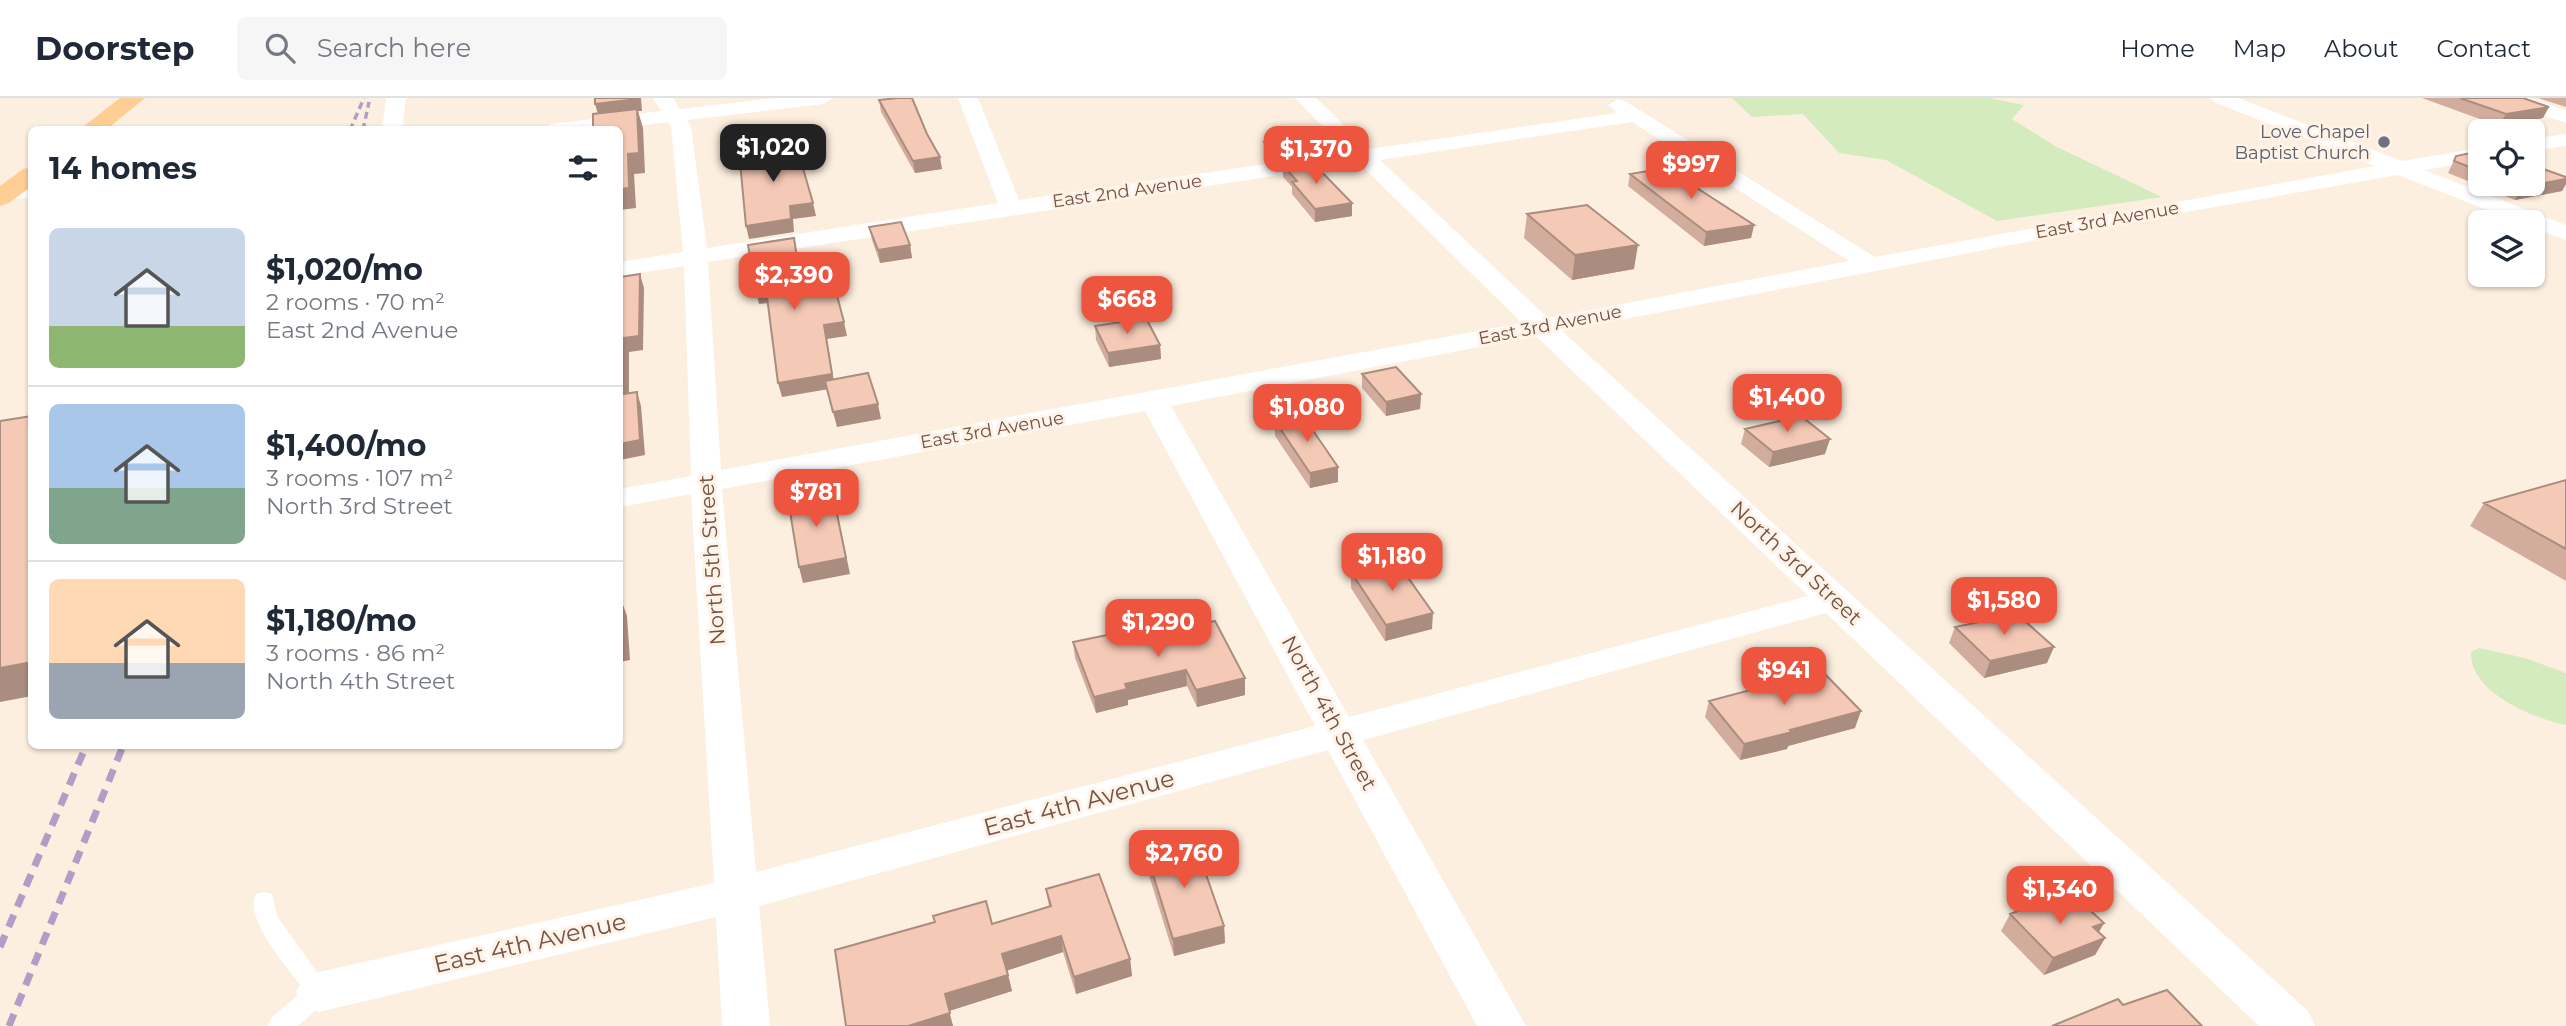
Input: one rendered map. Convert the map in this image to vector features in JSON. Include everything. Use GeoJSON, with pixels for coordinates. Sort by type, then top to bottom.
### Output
{"type":"FeatureCollection","features":[{"type":"Feature","properties":{"kind":"main road"},"geometry":{"type":"LineString","coordinates":[[96,126],[134,98]]}},
{"type":"Feature","properties":{"kind":"main road"},"geometry":{"type":"LineString","coordinates":[[3,196],[28,177]]}},
{"type":"Feature","properties":{"kind":"street"},"geometry":{"type":"LineString","coordinates":[[392,126],[396,98]]}},
{"type":"Feature","properties":{"kind":"street"},"geometry":{"type":"LineString","coordinates":[[571,126],[668,107],[823,98]]}},
{"type":"Feature","properties":{"kind":"street"},"geometry":{"type":"LineString","coordinates":[[968,98],[1011,208]]}},
{"type":"Feature","properties":{"kind":"street","name":"North 3rd Street"},"geometry":{"type":"LineString","coordinates":[[1305,98],[1543,327],[2291,1026]]}},
{"type":"Feature","properties":{"kind":"street"},"geometry":{"type":"LineString","coordinates":[[1607,98],[1870,264]]}},
{"type":"Feature","properties":{"kind":"street"},"geometry":{"type":"LineString","coordinates":[[2221,98],[2566,233]]}},
{"type":"Feature","properties":{"kind":"street"},"geometry":{"type":"LineString","coordinates":[[2510,98],[2566,117]]}},
{"type":"Feature","properties":{"kind":"street","name":"North 5th Street"},"geometry":{"type":"LineString","coordinates":[[668,107],[681,127],[696,258],[706,480],[746,1026]]}},
{"type":"Feature","properties":{"kind":"street","name":"East 2nd Avenue"},"geometry":{"type":"LineString","coordinates":[[623,269],[1635,116]]}},
{"type":"Feature","properties":{"kind":"street"},"geometry":{"type":"LineString","coordinates":[[2545,143],[2566,140]]}},
{"type":"Feature","properties":{"kind":"street","name":"East 3rd Avenue"},"geometry":{"type":"LineString","coordinates":[[623,497],[706,480],[1154,401],[1870,264],[2468,156]]}},
{"type":"Feature","properties":{"kind":"street"},"geometry":{"type":"LineString","coordinates":[[3,196],[28,192]]}},
{"type":"Feature","properties":{"kind":"street","name":"North 4th Street"},"geometry":{"type":"LineString","coordinates":[[1154,401],[1502,1026]]}},
{"type":"Feature","properties":{"kind":"street","name":"East 4th Avenue"},"geometry":{"type":"LineString","coordinates":[[319,992],[736,895],[1835,600]]}},
{"type":"Feature","properties":{"kind":"lane"},"geometry":{"type":"LineString","coordinates":[[264,901],[266,918],[319,992],[280,1026]]}},
{"type":"Feature","properties":{"kind":"green space"},"geometry":{"type":"Polygon","coordinates":[[[1732,98],[1989,98],[2024,105],[2012,119],[2057,147],[2162,197],[1997,221],[1886,160],[1839,153],[1803,114],[1752,117],[1732,98]]]}},
{"type":"Feature","properties":{"kind":"green space"},"geometry":{"type":"Polygon","coordinates":[[[2479,648],[2525,658],[2566,673],[2566,725],[2521,710],[2492,691],[2473,667],[2471,652],[2479,648]]]}},
{"type":"Feature","properties":{"kind":"building"},"geometry":{"type":"Polygon","coordinates":[[[595,98],[638,98],[638,99],[595,104],[595,98]]]}},
{"type":"Feature","properties":{"kind":"building"},"geometry":{"type":"Polygon","coordinates":[[[912,98],[940,157],[913,161],[879,100],[912,98]]]}},
{"type":"Feature","properties":{"kind":"building"},"geometry":{"type":"Polygon","coordinates":[[[2460,98],[2523,98],[2549,107],[2506,114],[2460,98]]]}},
{"type":"Feature","properties":{"kind":"building"},"geometry":{"type":"Polygon","coordinates":[[[637,109],[639,153],[628,154],[629,188],[623,189],[623,126],[593,126],[593,114],[637,109]]]}},
{"type":"Feature","properties":{"kind":"building"},"geometry":{"type":"Polygon","coordinates":[[[1280,128],[1296,145],[1269,149],[1264,142],[1280,128]]]}},
{"type":"Feature","properties":{"kind":"building"},"geometry":{"type":"Polygon","coordinates":[[[796,144],[813,203],[790,206],[791,219],[746,226],[739,151],[796,144]]]}},
{"type":"Feature","properties":{"kind":"building"},"geometry":{"type":"Polygon","coordinates":[[[2468,154],[2468,166],[2454,161],[2456,156],[2468,154]]]}},
{"type":"Feature","properties":{"kind":"building"},"geometry":{"type":"Polygon","coordinates":[[[1311,161],[1352,203],[1315,209],[1292,182],[1297,181],[1283,165],[1311,161]]]}},
{"type":"Feature","properties":{"kind":"building"},"geometry":{"type":"Polygon","coordinates":[[[1666,168],[1754,225],[1706,232],[1630,174],[1666,168]]]}},
{"type":"Feature","properties":{"kind":"building"},"geometry":{"type":"Polygon","coordinates":[[[2545,170],[2566,177],[2545,183],[2545,170]]]}},
{"type":"Feature","properties":{"kind":"building"},"geometry":{"type":"Polygon","coordinates":[[[1587,205],[1638,245],[1575,255],[1527,214],[1587,205]]]}},
{"type":"Feature","properties":{"kind":"building"},"geometry":{"type":"Polygon","coordinates":[[[901,222],[910,245],[878,250],[869,227],[901,222]]]}},
{"type":"Feature","properties":{"kind":"building"},"geometry":{"type":"Polygon","coordinates":[[[794,238],[799,271],[803,270],[808,292],[835,288],[844,322],[824,325],[832,374],[778,383],[766,289],[756,291],[748,245],[794,238]]]}},
{"type":"Feature","properties":{"kind":"building"},"geometry":{"type":"Polygon","coordinates":[[[640,274],[639,336],[624,338],[624,394],[637,392],[640,440],[623,443],[623,277],[640,274]]]}},
{"type":"Feature","properties":{"kind":"building"},"geometry":{"type":"Polygon","coordinates":[[[1146,318],[1160,345],[1108,353],[1095,326],[1146,318]]]}},
{"type":"Feature","properties":{"kind":"building"},"geometry":{"type":"Polygon","coordinates":[[[1396,367],[1421,394],[1386,402],[1362,374],[1396,367]]]}},
{"type":"Feature","properties":{"kind":"building"},"geometry":{"type":"Polygon","coordinates":[[[868,373],[878,404],[833,412],[825,381],[868,373]]]}},
{"type":"Feature","properties":{"kind":"building"},"geometry":{"type":"Polygon","coordinates":[[[1303,416],[1338,467],[1310,473],[1275,421],[1303,416]]]}},
{"type":"Feature","properties":{"kind":"building"},"geometry":{"type":"Polygon","coordinates":[[[1801,416],[1830,439],[1773,452],[1745,429],[1801,416]]]}},
{"type":"Feature","properties":{"kind":"building"},"geometry":{"type":"Polygon","coordinates":[[[28,417],[28,663],[0,668],[0,421],[28,417]]]}},
{"type":"Feature","properties":{"kind":"building"},"geometry":{"type":"Polygon","coordinates":[[[2566,480],[2566,549],[2484,503],[2566,480]]]}},
{"type":"Feature","properties":{"kind":"building"},"geometry":{"type":"Polygon","coordinates":[[[832,490],[846,558],[799,567],[788,499],[832,490]]]}},
{"type":"Feature","properties":{"kind":"building"},"geometry":{"type":"Polygon","coordinates":[[[1397,562],[1433,613],[1386,625],[1351,572],[1397,562]]]}},
{"type":"Feature","properties":{"kind":"building"},"geometry":{"type":"Polygon","coordinates":[[[2017,614],[2054,647],[1990,661],[1955,627],[2017,614]]]}},
{"type":"Feature","properties":{"kind":"building"},"geometry":{"type":"Polygon","coordinates":[[[1215,621],[1245,678],[1196,690],[1186,670],[1125,684],[1127,689],[1094,697],[1073,642],[1122,632],[1126,642],[1215,621]]]}},
{"type":"Feature","properties":{"kind":"building"},"geometry":{"type":"Polygon","coordinates":[[[1822,671],[1861,711],[1744,744],[1709,701],[1822,671]]]}},
{"type":"Feature","properties":{"kind":"building"},"geometry":{"type":"Polygon","coordinates":[[[1194,840],[1224,926],[1173,939],[1146,852],[1194,840]]]}},
{"type":"Feature","properties":{"kind":"building"},"geometry":{"type":"Polygon","coordinates":[[[1099,874],[1130,959],[1074,977],[1061,936],[1002,954],[1008,975],[945,994],[950,1013],[908,1026],[846,1026],[835,950],[935,922],[933,916],[986,901],[992,924],[1051,906],[1046,889],[1099,874]]]}},
{"type":"Feature","properties":{"kind":"building"},"geometry":{"type":"Polygon","coordinates":[[[2061,896],[2071,905],[2080,901],[2104,923],[2093,927],[2105,938],[2053,958],[2010,914],[2061,896]]]}},
{"type":"Feature","properties":{"kind":"building"},"geometry":{"type":"Polygon","coordinates":[[[2167,990],[2202,1026],[2052,1026],[2118,999],[2123,1005],[2167,990]]]}},
{"type":"Feature","properties":{"kind":"railway"},"geometry":{"type":"LineString","coordinates":[[352,126],[364,98]]}},
{"type":"Feature","properties":{"kind":"railway"},"geometry":{"type":"LineString","coordinates":[[364,126],[369,102]]}},
{"type":"Feature","properties":{"kind":"railway"},"geometry":{"type":"LineString","coordinates":[[0,947],[85,749]]}},
{"type":"Feature","properties":{"kind":"railway"},"geometry":{"type":"LineString","coordinates":[[9,1026],[122,749]]}},
{"type":"Feature","properties":{"kind":"place","name":"Love Chapel Baptist Church"},"geometry":{"type":"Point","coordinates":[2384,142]}}]}
